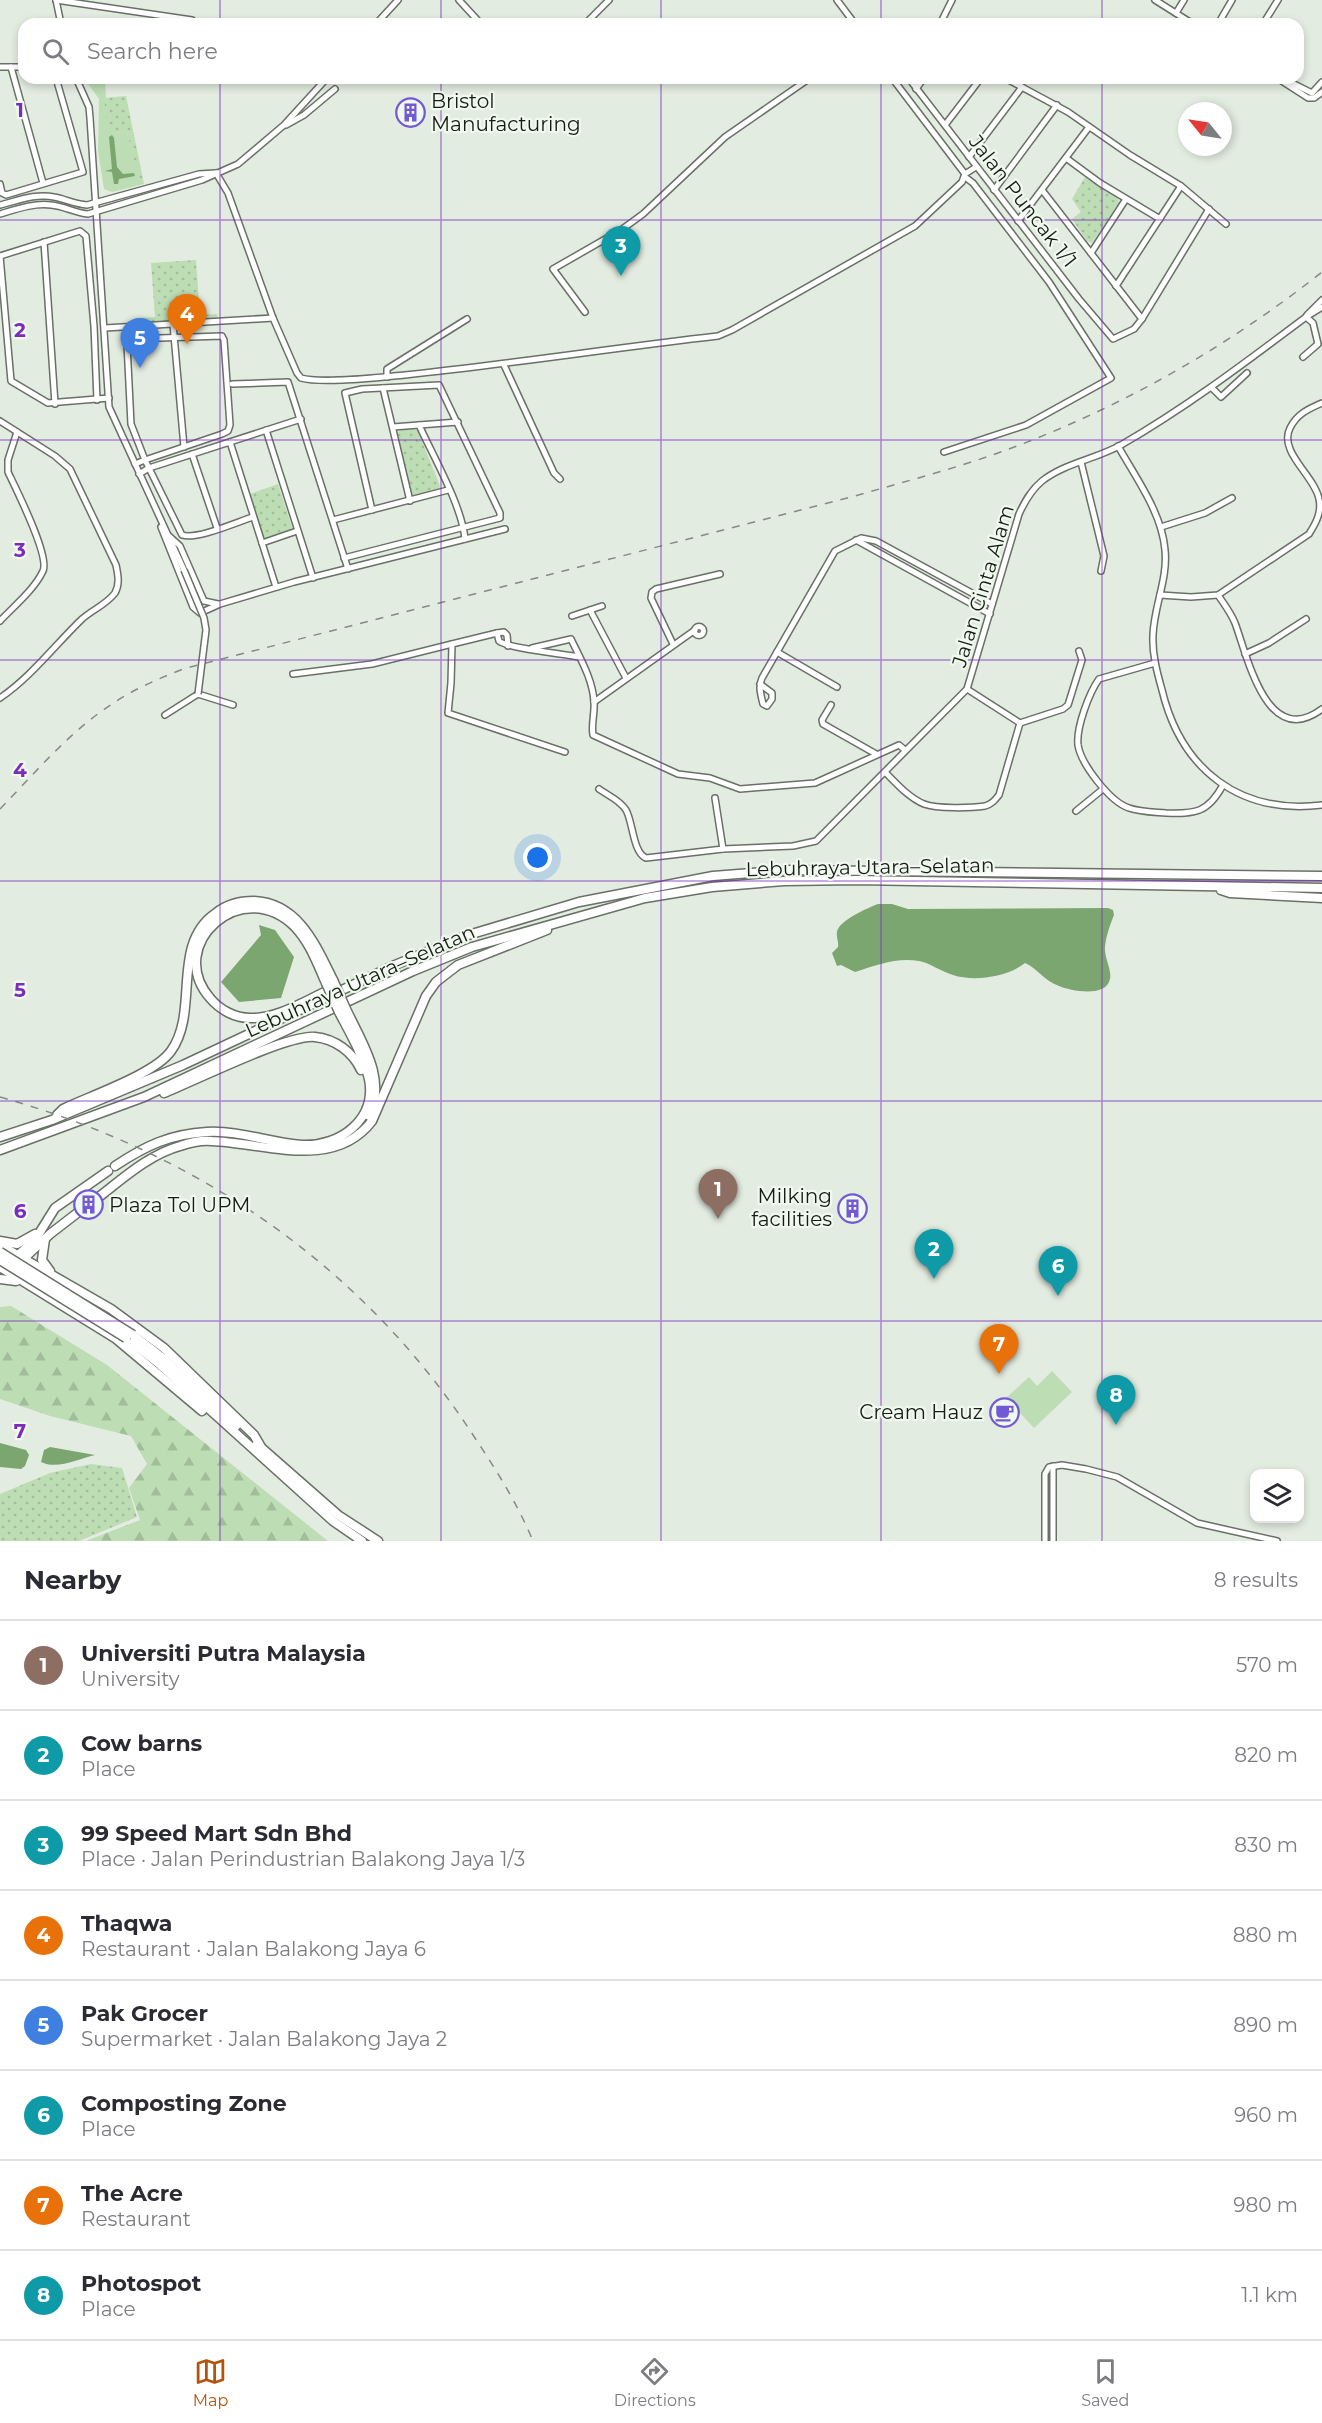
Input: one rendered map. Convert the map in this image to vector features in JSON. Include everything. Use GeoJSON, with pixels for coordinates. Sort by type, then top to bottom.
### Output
{"type":"FeatureCollection","features":[{"type":"Feature","properties":{"kind":"highway","name":"Lebuhraya Utara–Selatan"},"geometry":{"type":"LineString","coordinates":[[0,1137],[52,1120],[203,1056],[395,965],[465,936],[579,902],[713,876],[790,870],[1322,876]]}},
{"type":"Feature","properties":{"kind":"highway","name":"Lebuhraya Utara–Selatan"},"geometry":{"type":"LineString","coordinates":[[0,1150],[144,1097],[412,971],[472,947],[645,898],[784,881],[904,879],[1322,888]]}},
{"type":"Feature","properties":{"kind":"highway"},"geometry":{"type":"LineString","coordinates":[[1212,886],[1230,893],[1322,898]]}},
{"type":"Feature","properties":{"kind":"highway"},"geometry":{"type":"LineString","coordinates":[[52,1120],[63,1109],[156,1065],[170,1053],[180,1034],[183,1022],[189,962],[196,936],[210,916],[221,909],[233,903],[256,901],[286,911],[305,928],[343,1011],[371,1064],[376,1089],[372,1111],[358,1135]]}},
{"type":"Feature","properties":{"kind":"highway"},"geometry":{"type":"LineString","coordinates":[[329,982],[304,938],[286,920],[266,910],[246,908],[228,913],[208,930],[199,949],[197,970],[207,995],[228,1013],[251,1018],[280,1012],[383,966],[395,965]]}},
{"type":"Feature","properties":{"kind":"highway"},"geometry":{"type":"LineString","coordinates":[[0,1243],[17,1244],[43,1234],[88,1205],[149,1160],[178,1146],[209,1140],[295,1150],[321,1150],[338,1146],[358,1135],[372,1120],[381,1105],[426,996],[436,982],[458,965],[565,924],[589,912]]}},
{"type":"Feature","properties":{"kind":"highway"},"geometry":{"type":"LineString","coordinates":[[220,1421],[210,1418],[115,1338],[2,1268],[21,1257],[43,1234],[55,1208],[142,1148],[177,1136],[209,1132],[303,1145],[333,1141],[342,1137],[356,1125],[366,1107],[369,1090],[365,1067],[343,1011]]}},
{"type":"Feature","properties":{"kind":"highway"},"geometry":{"type":"LineString","coordinates":[[144,1097],[158,1096],[292,1041],[315,1037],[333,1042],[349,1052],[359,1064],[369,1090]]}},
{"type":"Feature","properties":{"kind":"highway"},"geometry":{"type":"LineString","coordinates":[[43,1234],[42,1256],[45,1266],[76,1288]]}},
{"type":"Feature","properties":{"kind":"highway"},"geometry":{"type":"LineString","coordinates":[[0,1243],[111,1309],[164,1348],[254,1436],[261,1447]]}},
{"type":"Feature","properties":{"kind":"highway"},"geometry":{"type":"LineString","coordinates":[[0,1252],[164,1359],[338,1515],[378,1541]]}},
{"type":"Feature","properties":{"kind":"highway"},"geometry":{"type":"LineString","coordinates":[[0,1260],[130,1336],[220,1421],[333,1521],[362,1541]]}},
{"type":"Feature","properties":{"kind":"highway"},"geometry":{"type":"LineString","coordinates":[[25,1283],[22,1279],[23,1269],[27,1266],[38,1267]]}},
{"type":"Feature","properties":{"kind":"highway"},"geometry":{"type":"LineString","coordinates":[[0,1279],[25,1283]]}},
{"type":"Feature","properties":{"kind":"street"},"geometry":{"type":"LineString","coordinates":[[60,18],[56,0],[178,18]]}},
{"type":"Feature","properties":{"kind":"street"},"geometry":{"type":"LineString","coordinates":[[382,18],[398,0]]}},
{"type":"Feature","properties":{"kind":"street"},"geometry":{"type":"LineString","coordinates":[[459,0],[476,18]]}},
{"type":"Feature","properties":{"kind":"street"},"geometry":{"type":"LineString","coordinates":[[591,18],[609,0]]}},
{"type":"Feature","properties":{"kind":"street"},"geometry":{"type":"LineString","coordinates":[[837,0],[850,18]]}},
{"type":"Feature","properties":{"kind":"street"},"geometry":{"type":"LineString","coordinates":[[943,18],[952,0]]}},
{"type":"Feature","properties":{"kind":"street"},"geometry":{"type":"LineString","coordinates":[[1155,0],[1184,18]]}},
{"type":"Feature","properties":{"kind":"street"},"geometry":{"type":"LineString","coordinates":[[1176,13],[1184,0]]}},
{"type":"Feature","properties":{"kind":"street"},"geometry":{"type":"LineString","coordinates":[[1222,18],[1232,0]]}},
{"type":"Feature","properties":{"kind":"street"},"geometry":{"type":"LineString","coordinates":[[1267,18],[1278,0]]}},
{"type":"Feature","properties":{"kind":"street"},"geometry":{"type":"LineString","coordinates":[[0,67],[18,67]]}},
{"type":"Feature","properties":{"kind":"street"},"geometry":{"type":"LineString","coordinates":[[11,67],[44,183]]}},
{"type":"Feature","properties":{"kind":"street"},"geometry":{"type":"LineString","coordinates":[[1293,84],[1308,93],[1315,92],[1322,82]]}},
{"type":"Feature","properties":{"kind":"street"},"geometry":{"type":"LineString","coordinates":[[0,184],[3,195],[83,172],[59,84]]}},
{"type":"Feature","properties":{"kind":"street"},"geometry":{"type":"LineString","coordinates":[[79,84],[89,106],[110,407],[204,618],[206,630],[198,694]]}},
{"type":"Feature","properties":{"kind":"street"},"geometry":{"type":"LineString","coordinates":[[0,214],[36,204],[54,205],[80,213],[98,212],[202,180],[248,157],[284,125],[322,84]]}},
{"type":"Feature","properties":{"kind":"street"},"geometry":{"type":"LineString","coordinates":[[585,312],[553,268],[621,230],[643,214],[725,137],[801,84]]}},
{"type":"Feature","properties":{"kind":"street"},"geometry":{"type":"LineString","coordinates":[[896,84],[965,176],[981,193],[1049,282],[1111,378],[1026,425],[944,452]]}},
{"type":"Feature","properties":{"kind":"street","name":"Jalan Puncak 1/1"},"geometry":{"type":"LineString","coordinates":[[914,84],[1018,221],[1113,339],[1134,329],[1142,319]]}},
{"type":"Feature","properties":{"kind":"street"},"geometry":{"type":"LineString","coordinates":[[916,88],[919,84]]}},
{"type":"Feature","properties":{"kind":"street"},"geometry":{"type":"LineString","coordinates":[[945,125],[976,84]]}},
{"type":"Feature","properties":{"kind":"street"},"geometry":{"type":"LineString","coordinates":[[1016,84],[1057,105],[1181,186],[1226,224]]}},
{"type":"Feature","properties":{"kind":"street"},"geometry":{"type":"LineString","coordinates":[[1286,84],[1308,98],[1321,96]]}},
{"type":"Feature","properties":{"kind":"street"},"geometry":{"type":"LineString","coordinates":[[969,157],[1022,87]]}},
{"type":"Feature","properties":{"kind":"street"},"geometry":{"type":"LineString","coordinates":[[284,125],[304,115],[335,89]]}},
{"type":"Feature","properties":{"kind":"street"},"geometry":{"type":"LineString","coordinates":[[994,190],[1057,105]]}},
{"type":"Feature","properties":{"kind":"street"},"geometry":{"type":"LineString","coordinates":[[1018,221],[1089,127]]}},
{"type":"Feature","properties":{"kind":"street"},"geometry":{"type":"LineString","coordinates":[[1066,158],[1160,219]]}},
{"type":"Feature","properties":{"kind":"street"},"geometry":{"type":"LineString","coordinates":[[216,173],[228,193],[273,318],[301,378],[318,380],[504,365],[580,352],[717,336],[732,330],[915,226],[976,166]]}},
{"type":"Feature","properties":{"kind":"street"},"geometry":{"type":"LineString","coordinates":[[0,205],[35,196],[54,197],[77,205],[97,203],[200,174],[216,173]]}},
{"type":"Feature","properties":{"kind":"street"},"geometry":{"type":"LineString","coordinates":[[1116,286],[1181,186]]}},
{"type":"Feature","properties":{"kind":"street"},"geometry":{"type":"LineString","coordinates":[[1042,190],[1142,319],[1209,209]]}},
{"type":"Feature","properties":{"kind":"street"},"geometry":{"type":"LineString","coordinates":[[1091,253],[1126,199]]}},
{"type":"Feature","properties":{"kind":"street"},"geometry":{"type":"LineString","coordinates":[[97,400],[94,326],[86,236],[80,231],[0,256],[11,381],[48,403],[56,404],[97,400],[109,398]]}},
{"type":"Feature","properties":{"kind":"street"},"geometry":{"type":"LineString","coordinates":[[44,242],[56,404]]}},
{"type":"Feature","properties":{"kind":"street","name":"Jalan Cinta Alam"},"geometry":{"type":"LineString","coordinates":[[1306,317],[1322,300]]}},
{"type":"Feature","properties":{"kind":"street","name":"Jalan Cinta Alam"},"geometry":{"type":"LineString","coordinates":[[598,789],[621,804],[626,810],[642,856],[646,858],[723,849],[793,846],[816,841],[967,688],[1019,514],[1027,496],[1058,470],[1118,446],[1212,388],[1322,307]]}},
{"type":"Feature","properties":{"kind":"street"},"geometry":{"type":"LineString","coordinates":[[1303,357],[1318,344],[1313,323],[1306,317]]}},
{"type":"Feature","properties":{"kind":"street"},"geometry":{"type":"LineString","coordinates":[[105,328],[273,318]]}},
{"type":"Feature","properties":{"kind":"street"},"geometry":{"type":"LineString","coordinates":[[387,376],[387,369],[467,319]]}},
{"type":"Feature","properties":{"kind":"street"},"geometry":{"type":"LineString","coordinates":[[173,324],[184,447]]}},
{"type":"Feature","properties":{"kind":"street"},"geometry":{"type":"LineString","coordinates":[[135,464],[145,460],[228,431],[230,425],[222,336],[129,339],[130,416],[145,460],[178,531],[182,535],[193,536],[253,517]]}},
{"type":"Feature","properties":{"kind":"street"},"geometry":{"type":"LineString","coordinates":[[504,365],[554,473],[560,479]]}},
{"type":"Feature","properties":{"kind":"street"},"geometry":{"type":"LineString","coordinates":[[1212,388],[1221,397],[1247,374]]}},
{"type":"Feature","properties":{"kind":"street"},"geometry":{"type":"LineString","coordinates":[[232,384],[288,382],[348,569]]}},
{"type":"Feature","properties":{"kind":"street"},"geometry":{"type":"LineString","coordinates":[[344,558],[500,518],[500,513],[442,388],[435,384],[345,393],[372,510]]}},
{"type":"Feature","properties":{"kind":"street"},"geometry":{"type":"LineString","coordinates":[[383,388],[410,501]]}},
{"type":"Feature","properties":{"kind":"street"},"geometry":{"type":"LineString","coordinates":[[1160,595],[1191,597],[1218,595],[1309,534],[1318,519],[1320,500],[1313,484],[1290,449],[1287,435],[1294,419],[1322,403]]}},
{"type":"Feature","properties":{"kind":"street"},"geometry":{"type":"LineString","coordinates":[[139,474],[149,468],[301,419]]}},
{"type":"Feature","properties":{"kind":"street"},"geometry":{"type":"LineString","coordinates":[[0,421],[55,456],[70,469],[116,566],[118,582],[117,590],[112,597],[83,618],[15,687],[0,698]]}},
{"type":"Feature","properties":{"kind":"street"},"geometry":{"type":"LineString","coordinates":[[393,427],[458,422]]}},
{"type":"Feature","properties":{"kind":"street"},"geometry":{"type":"LineString","coordinates":[[419,425],[464,528],[465,539]]}},
{"type":"Feature","properties":{"kind":"street"},"geometry":{"type":"LineString","coordinates":[[266,430],[313,578]]}},
{"type":"Feature","properties":{"kind":"street"},"geometry":{"type":"LineString","coordinates":[[0,621],[35,582],[44,570],[45,564],[41,549],[8,471],[8,460],[17,432]]}},
{"type":"Feature","properties":{"kind":"street"},"geometry":{"type":"LineString","coordinates":[[230,442],[276,587]]}},
{"type":"Feature","properties":{"kind":"street"},"geometry":{"type":"LineString","coordinates":[[1118,446],[1161,527],[1165,550],[1165,572],[1153,635],[1155,663],[1165,704],[1187,750],[1202,768],[1222,785],[1258,802],[1279,806],[1322,805]]}},
{"type":"Feature","properties":{"kind":"street"},"geometry":{"type":"LineString","coordinates":[[192,454],[217,528]]}},
{"type":"Feature","properties":{"kind":"street"},"geometry":{"type":"LineString","coordinates":[[1081,462],[1104,556],[1101,571]]}},
{"type":"Feature","properties":{"kind":"street"},"geometry":{"type":"LineString","coordinates":[[333,520],[448,490]]}},
{"type":"Feature","properties":{"kind":"street"},"geometry":{"type":"LineString","coordinates":[[1161,527],[1205,513],[1232,498]]}},
{"type":"Feature","properties":{"kind":"street"},"geometry":{"type":"LineString","coordinates":[[160,520],[169,551],[196,612],[206,611],[219,604],[276,587],[505,529]]}},
{"type":"Feature","properties":{"kind":"street"},"geometry":{"type":"LineString","coordinates":[[262,543],[297,531]]}},
{"type":"Feature","properties":{"kind":"street"},"geometry":{"type":"LineString","coordinates":[[167,534],[180,546],[204,601],[219,604]]}},
{"type":"Feature","properties":{"kind":"street"},"geometry":{"type":"LineString","coordinates":[[760,684],[835,551],[856,540],[867,538],[876,541],[992,604]]}},
{"type":"Feature","properties":{"kind":"street"},"geometry":{"type":"LineString","coordinates":[[856,540],[990,614]]}},
{"type":"Feature","properties":{"kind":"street"},"geometry":{"type":"LineString","coordinates":[[872,549],[876,541]]}},
{"type":"Feature","properties":{"kind":"street"},"geometry":{"type":"LineString","coordinates":[[673,644],[651,597],[652,592],[720,574]]}},
{"type":"Feature","properties":{"kind":"street"},"geometry":{"type":"LineString","coordinates":[[1218,595],[1234,621],[1254,678],[1274,710],[1287,718],[1300,720],[1322,709]]}},
{"type":"Feature","properties":{"kind":"street"},"geometry":{"type":"LineString","coordinates":[[572,616],[602,606]]}},
{"type":"Feature","properties":{"kind":"street"},"geometry":{"type":"LineString","coordinates":[[590,610],[626,678]]}},
{"type":"Feature","properties":{"kind":"street"},"geometry":{"type":"LineString","coordinates":[[1245,654],[1269,644],[1306,619]]}},
{"type":"Feature","properties":{"kind":"street"},"geometry":{"type":"LineString","coordinates":[[594,702],[695,630]]}},
{"type":"Feature","properties":{"kind":"street"},"geometry":{"type":"LineString","coordinates":[[293,675],[372,664],[504,632],[507,635],[508,646]]}},
{"type":"Feature","properties":{"kind":"street"},"geometry":{"type":"LineString","coordinates":[[497,633],[500,641],[508,646],[579,657]]}},
{"type":"Feature","properties":{"kind":"street"},"geometry":{"type":"LineString","coordinates":[[532,648],[569,638],[589,679],[594,702],[593,735],[678,774],[710,778],[740,789],[815,783],[899,745],[905,750]]}},
{"type":"Feature","properties":{"kind":"street"},"geometry":{"type":"LineString","coordinates":[[452,644],[448,713],[566,752]]}},
{"type":"Feature","properties":{"kind":"street"},"geometry":{"type":"LineString","coordinates":[[1020,723],[1063,710],[1068,705],[1082,660],[1079,651]]}},
{"type":"Feature","properties":{"kind":"street"},"geometry":{"type":"LineString","coordinates":[[777,652],[837,687]]}},
{"type":"Feature","properties":{"kind":"street"},"geometry":{"type":"LineString","coordinates":[[1155,663],[1099,679],[1085,708],[1078,744],[1103,789],[1111,798],[1130,809],[1188,814],[1202,810],[1211,802],[1222,785]]}},
{"type":"Feature","properties":{"kind":"street"},"geometry":{"type":"LineString","coordinates":[[967,688],[1020,723]]}},
{"type":"Feature","properties":{"kind":"street"},"geometry":{"type":"LineString","coordinates":[[165,715],[198,694],[233,705]]}},
{"type":"Feature","properties":{"kind":"street"},"geometry":{"type":"LineString","coordinates":[[831,705],[822,720],[823,724],[876,754]]}},
{"type":"Feature","properties":{"kind":"street"},"geometry":{"type":"LineString","coordinates":[[885,772],[905,792],[924,804],[936,807],[985,806],[994,802],[999,795],[1020,723]]}},
{"type":"Feature","properties":{"kind":"street"},"geometry":{"type":"LineString","coordinates":[[1076,811],[1103,789]]}},
{"type":"Feature","properties":{"kind":"street"},"geometry":{"type":"LineString","coordinates":[[715,798],[723,849]]}},
{"type":"Feature","properties":{"kind":"street"},"geometry":{"type":"LineString","coordinates":[[1045,1541],[1044,1481],[1046,1470],[1053,1466],[1086,1469],[1117,1478],[1197,1523],[1228,1532],[1277,1541]]}},
{"type":"Feature","properties":{"kind":"street"},"geometry":{"type":"LineString","coordinates":[[1053,1466],[1053,1541]]}},
{"type":"Feature","properties":{"kind":"green space"},"geometry":{"type":"Polygon","coordinates":[[[88,84],[105,84],[106,98],[104,98],[113,132],[127,133],[144,184],[112,192],[104,189],[98,151],[99,99],[88,84]]]}},
{"type":"Feature","properties":{"kind":"green space"},"geometry":{"type":"Polygon","coordinates":[[[126,96],[143,179],[140,180],[127,133],[113,132],[107,124],[104,98],[126,96]]]}},
{"type":"Feature","properties":{"kind":"green space"},"geometry":{"type":"Polygon","coordinates":[[[1085,177],[1117,197],[1119,202],[1092,243],[1087,241],[1072,219],[1081,212],[1072,199],[1085,177]]]}},
{"type":"Feature","properties":{"kind":"green space"},"geometry":{"type":"Polygon","coordinates":[[[196,260],[200,315],[217,314],[218,320],[135,325],[135,318],[155,317],[151,263],[196,260]]]}},
{"type":"Feature","properties":{"kind":"green space"},"geometry":{"type":"Polygon","coordinates":[[[412,428],[418,431],[440,486],[439,489],[413,497],[397,433],[402,429],[412,428]]]}},
{"type":"Feature","properties":{"kind":"green space"},"geometry":{"type":"Polygon","coordinates":[[[278,484],[293,530],[264,540],[250,494],[278,484]]]}},
{"type":"Feature","properties":{"kind":"green space"},"geometry":{"type":"Polygon","coordinates":[[[11,1306],[107,1365],[328,1541],[86,1541],[140,1520],[129,1488],[147,1464],[131,1436],[50,1416],[0,1399],[0,1307],[11,1306]]]}},
{"type":"Feature","properties":{"kind":"green space"},"geometry":{"type":"Polygon","coordinates":[[[1052,1371],[1072,1392],[1034,1428],[1006,1398],[1029,1377],[1037,1386],[1052,1371]]]}},
{"type":"Feature","properties":{"kind":"green space"},"geometry":{"type":"Polygon","coordinates":[[[91,1464],[122,1468],[137,1517],[79,1541],[0,1541],[0,1494],[50,1473],[91,1464]]]}},
{"type":"Feature","properties":{"kind":"shaded area"},"geometry":{"type":"Polygon","coordinates":[[[112,135],[117,167],[123,174],[134,173],[135,176],[119,179],[118,184],[114,184],[112,172],[105,171],[112,169],[109,137],[112,135]]]}},
{"type":"Feature","properties":{"kind":"shaded area"},"geometry":{"type":"Polygon","coordinates":[[[878,904],[892,904],[908,909],[1108,908],[1113,910],[1114,915],[1105,947],[1110,979],[1102,989],[1088,991],[1064,988],[1025,963],[1010,972],[981,978],[953,975],[923,962],[911,960],[887,962],[855,972],[841,965],[837,966],[832,953],[838,947],[839,928],[854,915],[878,904]]]}},
{"type":"Feature","properties":{"kind":"shaded area"},"geometry":{"type":"Polygon","coordinates":[[[259,925],[275,930],[294,957],[281,998],[239,1002],[221,982],[261,935],[259,925]]]}},
{"type":"Feature","properties":{"kind":"shaded area"},"geometry":{"type":"Polygon","coordinates":[[[0,1443],[26,1450],[29,1455],[25,1466],[21,1469],[0,1467],[0,1443]]]}},
{"type":"Feature","properties":{"kind":"shaded area"},"geometry":{"type":"Polygon","coordinates":[[[50,1447],[95,1455],[54,1465],[41,1462],[44,1450],[50,1447]]]}},
{"type":"Feature","properties":{"kind":"railway"},"geometry":{"type":"LineString","coordinates":[[0,809],[53,754],[96,715],[146,685],[183,669],[855,496],[997,453],[1098,411],[1176,371],[1251,324],[1322,272]]}},
{"type":"Feature","properties":{"kind":"railway"},"geometry":{"type":"LineString","coordinates":[[0,1097],[72,1120],[141,1149],[207,1184],[269,1224],[328,1269],[382,1320],[431,1376],[491,1463],[514,1501],[533,1541]]}},
{"type":"Feature","properties":{"kind":"place","name":"Bristol Manufacturing"},"geometry":{"type":"Point","coordinates":[410,113]}},
{"type":"Feature","properties":{"kind":"place","name":"99 Speed Mart Sdn Bhd"},"geometry":{"type":"Point","coordinates":[621,276]}},
{"type":"Feature","properties":{"kind":"place","name":"Thaqwa"},"geometry":{"type":"Point","coordinates":[187,344]}},
{"type":"Feature","properties":{"kind":"place","name":"Pak Grocer"},"geometry":{"type":"Point","coordinates":[140,368]}},
{"type":"Feature","properties":{"kind":"place","name":"Plaza Tol UPM"},"geometry":{"type":"Point","coordinates":[88,1205]}},
{"type":"Feature","properties":{"kind":"place","name":"Milking facilities"},"geometry":{"type":"Point","coordinates":[853,1208]}},
{"type":"Feature","properties":{"kind":"place","name":"Universiti Putra Malaysia"},"geometry":{"type":"Point","coordinates":[718,1219]}},
{"type":"Feature","properties":{"kind":"place","name":"Cow barns"},"geometry":{"type":"Point","coordinates":[934,1279]}},
{"type":"Feature","properties":{"kind":"place","name":"Composting Zone"},"geometry":{"type":"Point","coordinates":[1058,1296]}},
{"type":"Feature","properties":{"kind":"place","name":"The Acre"},"geometry":{"type":"Point","coordinates":[999,1374]}},
{"type":"Feature","properties":{"kind":"place","name":"Cream Hauz"},"geometry":{"type":"Point","coordinates":[1004,1412]}},
{"type":"Feature","properties":{"kind":"place","name":"Photospot"},"geometry":{"type":"Point","coordinates":[1116,1425]}}]}
